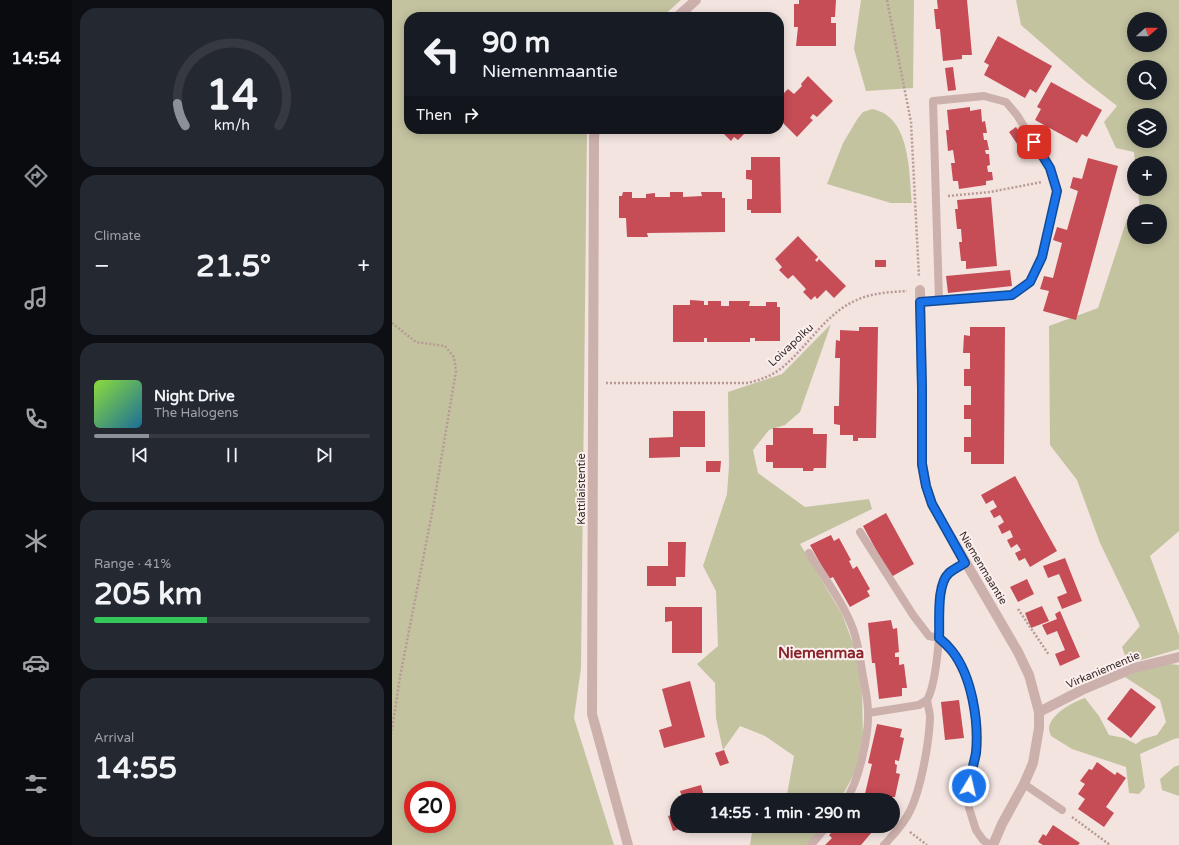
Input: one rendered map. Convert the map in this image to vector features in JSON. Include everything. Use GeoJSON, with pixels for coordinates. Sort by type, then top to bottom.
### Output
{"type":"FeatureCollection","features":[{"type":"Feature","properties":{"kind":"street"},"geometry":{"type":"LineString","coordinates":[[683,12],[696,0]]}},
{"type":"Feature","properties":{"kind":"street","name":"Kattilaistentie"},"geometry":{"type":"LineString","coordinates":[[594,134],[592,714],[628,845]]}},
{"type":"Feature","properties":{"kind":"street","name":"Niemenmaantie"},"geometry":{"type":"LineString","coordinates":[[920,290],[922,464],[926,486],[932,504],[1018,652],[1029,675],[1039,712],[1039,728],[1033,763],[1024,784],[992,845]]}},
{"type":"Feature","properties":{"kind":"street","name":"Virkaniementie"},"geometry":{"type":"LineString","coordinates":[[1039,712],[1082,690],[1134,668],[1178,659]]}},
{"type":"Feature","properties":{"kind":"lane"},"geometry":{"type":"LineString","coordinates":[[920,302],[939,301],[1012,295],[1030,282],[1042,257],[1057,191],[1050,168],[1017,115],[1006,102],[984,96],[933,101],[939,301]]}},
{"type":"Feature","properties":{"kind":"lane"},"geometry":{"type":"LineString","coordinates":[[860,532],[913,615],[929,636],[939,638],[953,652],[964,673],[973,697],[976,720],[976,754],[970,775],[969,808],[976,830],[982,840],[992,845]]}},
{"type":"Feature","properties":{"kind":"lane"},"geometry":{"type":"LineString","coordinates":[[809,552],[842,606],[853,628],[857,642],[868,713],[865,745],[858,774],[851,793]]}},
{"type":"Feature","properties":{"kind":"lane"},"geometry":{"type":"LineString","coordinates":[[884,845],[901,826],[910,812],[916,795],[924,760],[930,717],[928,700],[932,686],[939,638],[940,598],[942,584],[948,574],[965,563]]}},
{"type":"Feature","properties":{"kind":"lane"},"geometry":{"type":"LineString","coordinates":[[868,713],[919,705],[928,700]]}},
{"type":"Feature","properties":{"kind":"lane"},"geometry":{"type":"LineString","coordinates":[[1024,784],[1062,810]]}},
{"type":"Feature","properties":{"kind":"lane"},"geometry":{"type":"LineString","coordinates":[[811,845],[821,833]]}},
{"type":"Feature","properties":{"kind":"path"},"geometry":{"type":"LineString","coordinates":[[887,0],[911,122],[920,290]]}},
{"type":"Feature","properties":{"kind":"path"},"geometry":{"type":"LineString","coordinates":[[936,197],[990,192],[1053,180]]}},
{"type":"Feature","properties":{"kind":"path","name":"Loivapolku"},"geometry":{"type":"LineString","coordinates":[[593,383],[748,383],[764,379],[780,369],[846,305],[873,295],[920,290]]}},
{"type":"Feature","properties":{"kind":"path"},"geometry":{"type":"LineString","coordinates":[[392,323],[416,342],[445,346],[454,357],[456,371],[433,508],[400,677],[392,730]]}},
{"type":"Feature","properties":{"kind":"path"},"geometry":{"type":"LineString","coordinates":[[1018,609],[1049,654]]}},
{"type":"Feature","properties":{"kind":"path"},"geometry":{"type":"LineString","coordinates":[[1062,810],[1110,845]]}},
{"type":"Feature","properties":{"kind":"path"},"geometry":{"type":"LineString","coordinates":[[901,826],[927,845]]}},
{"type":"Feature","properties":{"kind":"green space"},"geometry":{"type":"Polygon","coordinates":[[[392,0],[681,0],[668,12],[404,12],[404,134],[587,134],[581,668],[574,718],[614,845],[392,845],[392,0]]]}},
{"type":"Feature","properties":{"kind":"green space"},"geometry":{"type":"Polygon","coordinates":[[[861,0],[914,0],[913,88],[866,91],[854,49],[861,0]]]}},
{"type":"Feature","properties":{"kind":"green space"},"geometry":{"type":"Polygon","coordinates":[[[1016,0],[1179,0],[1179,531],[1150,556],[1179,635],[1179,649],[1128,664],[1122,647],[1140,626],[1100,543],[1077,480],[1050,445],[1049,326],[1098,308],[1127,219],[1127,244],[1167,244],[1167,204],[1139,204],[1139,196],[1167,196],[1167,156],[1134,156],[1134,152],[1116,148],[1104,122],[1117,106],[1085,81],[1021,25],[1016,0]]]}},
{"type":"Feature","properties":{"kind":"green space"},"geometry":{"type":"Polygon","coordinates":[[[872,109],[885,114],[894,122],[901,134],[906,147],[912,203],[891,203],[827,184],[843,143],[858,118],[863,112],[872,109]]]}},
{"type":"Feature","properties":{"kind":"green space"},"geometry":{"type":"Polygon","coordinates":[[[831,324],[800,412],[785,425],[769,430],[753,450],[758,473],[805,507],[869,499],[872,509],[800,544],[842,614],[854,646],[862,691],[863,737],[855,772],[844,793],[787,793],[794,756],[765,736],[740,726],[723,750],[716,718],[715,683],[697,664],[718,646],[716,591],[703,566],[727,494],[729,466],[728,392],[782,374],[831,324]]]}},
{"type":"Feature","properties":{"kind":"green space"},"geometry":{"type":"Polygon","coordinates":[[[1170,664],[1179,665],[1179,738],[1140,754],[1145,787],[1139,794],[1129,793],[1126,767],[1072,749],[1051,736],[1049,727],[1054,717],[1069,705],[1085,698],[1099,716],[1109,735],[1124,738],[1136,744],[1143,739],[1157,735],[1166,722],[1160,700],[1125,677],[1141,670],[1170,664]]]}},
{"type":"Feature","properties":{"kind":"green space"},"geometry":{"type":"Polygon","coordinates":[[[1179,765],[1179,796],[1162,790],[1160,779],[1174,767],[1179,765]]]}},
{"type":"Feature","properties":{"kind":"green space"},"geometry":{"type":"Polygon","coordinates":[[[752,833],[816,833],[807,845],[750,845],[752,833]]]}},
{"type":"Feature","properties":{"kind":"building"},"geometry":{"type":"Polygon","coordinates":[[[799,0],[836,0],[835,17],[831,17],[831,23],[836,23],[836,46],[796,46],[798,27],[794,27],[794,4],[799,4],[799,0]]]}},
{"type":"Feature","properties":{"kind":"building"},"geometry":{"type":"Polygon","coordinates":[[[937,0],[967,0],[972,55],[962,55],[962,59],[943,61],[940,29],[936,29],[934,9],[938,9],[937,0]]]}},
{"type":"Feature","properties":{"kind":"building"},"geometry":{"type":"Polygon","coordinates":[[[998,36],[1052,66],[1036,93],[1030,89],[1025,98],[984,75],[989,65],[984,62],[998,36]]]}},
{"type":"Feature","properties":{"kind":"building"},"geometry":{"type":"Polygon","coordinates":[[[953,67],[956,90],[948,91],[945,68],[953,67]]]}},
{"type":"Feature","properties":{"kind":"building"},"geometry":{"type":"Polygon","coordinates":[[[808,76],[833,101],[817,117],[813,114],[810,118],[813,120],[797,137],[784,124],[784,93],[788,89],[794,94],[802,86],[801,84],[808,76]]]}},
{"type":"Feature","properties":{"kind":"building"},"geometry":{"type":"Polygon","coordinates":[[[1051,82],[1102,110],[1087,137],[1082,134],[1077,143],[1035,120],[1041,109],[1037,107],[1051,82]]]}},
{"type":"Feature","properties":{"kind":"building"},"geometry":{"type":"Polygon","coordinates":[[[970,107],[970,111],[981,109],[982,122],[985,121],[987,133],[983,133],[984,140],[987,140],[989,150],[985,150],[986,154],[989,154],[990,165],[987,166],[988,172],[992,172],[993,180],[986,181],[986,185],[959,189],[958,181],[953,181],[951,163],[955,163],[953,150],[948,151],[946,130],[949,130],[947,110],[970,107]]]}},
{"type":"Feature","properties":{"kind":"building"},"geometry":{"type":"Polygon","coordinates":[[[1016,127],[1033,152],[1026,157],[1009,132],[1016,127]]]}},
{"type":"Feature","properties":{"kind":"building"},"geometry":{"type":"Polygon","coordinates":[[[724,134],[744,134],[738,140],[734,137],[731,141],[724,134]]]}},
{"type":"Feature","properties":{"kind":"building"},"geometry":{"type":"Polygon","coordinates":[[[751,157],[780,157],[781,213],[751,213],[751,210],[747,210],[747,199],[752,199],[752,180],[746,179],[746,170],[751,170],[751,157]]]}},
{"type":"Feature","properties":{"kind":"building"},"geometry":{"type":"Polygon","coordinates":[[[1088,158],[1118,166],[1076,320],[1043,311],[1049,291],[1040,289],[1044,276],[1053,278],[1062,243],[1053,240],[1057,227],[1067,230],[1078,191],[1070,188],[1073,177],[1082,179],[1088,158]]]}},
{"type":"Feature","properties":{"kind":"building"},"geometry":{"type":"Polygon","coordinates":[[[623,192],[632,192],[632,198],[646,198],[646,194],[655,193],[655,197],[670,197],[670,192],[683,192],[683,197],[702,196],[701,192],[722,192],[722,198],[725,198],[725,232],[647,233],[648,237],[627,237],[626,218],[619,218],[619,196],[622,196],[623,192]]]}},
{"type":"Feature","properties":{"kind":"building"},"geometry":{"type":"Polygon","coordinates":[[[991,197],[997,266],[966,269],[966,261],[961,261],[959,242],[962,242],[961,229],[957,229],[955,209],[958,209],[957,200],[991,197]]]}},
{"type":"Feature","properties":{"kind":"building"},"geometry":{"type":"Polygon","coordinates":[[[798,236],[818,257],[815,260],[817,262],[819,259],[846,286],[834,298],[826,290],[817,299],[815,296],[811,300],[803,292],[806,289],[793,275],[788,279],[779,270],[782,267],[775,259],[798,236]]]}},
{"type":"Feature","properties":{"kind":"building"},"geometry":{"type":"Polygon","coordinates":[[[875,260],[886,260],[886,267],[875,267],[875,260]]]}},
{"type":"Feature","properties":{"kind":"building"},"geometry":{"type":"Polygon","coordinates":[[[1010,270],[1012,286],[948,293],[946,276],[1010,270]]]}},
{"type":"Feature","properties":{"kind":"building"},"geometry":{"type":"Polygon","coordinates":[[[690,300],[704,301],[704,305],[708,305],[708,301],[721,301],[721,306],[729,306],[729,301],[750,301],[749,306],[766,306],[766,302],[777,302],[777,307],[780,307],[780,341],[755,341],[755,338],[750,338],[750,342],[707,342],[707,338],[704,338],[704,342],[673,342],[673,305],[690,305],[690,300]]]}},
{"type":"Feature","properties":{"kind":"building"},"geometry":{"type":"Polygon","coordinates":[[[859,327],[878,327],[876,438],[858,438],[858,441],[853,441],[853,435],[840,435],[840,425],[834,424],[834,406],[839,406],[840,358],[835,358],[836,340],[840,341],[840,330],[859,331],[859,327]]]}},
{"type":"Feature","properties":{"kind":"building"},"geometry":{"type":"Polygon","coordinates":[[[970,327],[1005,327],[1004,464],[971,464],[971,452],[964,452],[964,437],[971,437],[971,419],[964,419],[964,405],[971,405],[971,386],[964,386],[964,369],[970,369],[970,353],[963,353],[964,335],[970,336],[970,327]]]}},
{"type":"Feature","properties":{"kind":"building"},"geometry":{"type":"Polygon","coordinates":[[[673,411],[705,411],[705,447],[680,447],[680,457],[649,458],[649,438],[673,437],[673,411]]]}},
{"type":"Feature","properties":{"kind":"building"},"geometry":{"type":"Polygon","coordinates":[[[773,428],[813,428],[813,434],[827,434],[826,468],[814,468],[813,471],[803,471],[803,468],[773,468],[773,462],[766,462],[766,445],[773,445],[773,428]]]}},
{"type":"Feature","properties":{"kind":"building"},"geometry":{"type":"Polygon","coordinates":[[[706,461],[721,461],[720,472],[706,472],[706,461]]]}},
{"type":"Feature","properties":{"kind":"building"},"geometry":{"type":"Polygon","coordinates":[[[1015,476],[1057,551],[1030,567],[1025,558],[1019,561],[1015,553],[1021,550],[1017,544],[1011,548],[1007,540],[1013,537],[1010,530],[1002,534],[998,526],[1004,522],[1000,515],[994,518],[990,511],[997,507],[993,500],[986,504],[981,495],[1015,476]]]}},
{"type":"Feature","properties":{"kind":"building"},"geometry":{"type":"Polygon","coordinates":[[[886,513],[914,564],[891,577],[863,526],[886,513]]]}},
{"type":"Feature","properties":{"kind":"building"},"geometry":{"type":"Polygon","coordinates":[[[831,535],[834,541],[839,538],[851,560],[849,561],[853,569],[857,566],[870,589],[867,591],[870,596],[850,607],[833,577],[829,579],[810,545],[831,535]]]}},
{"type":"Feature","properties":{"kind":"building"},"geometry":{"type":"Polygon","coordinates":[[[668,542],[686,542],[685,577],[676,577],[676,586],[647,586],[647,566],[668,566],[668,542]]]}},
{"type":"Feature","properties":{"kind":"building"},"geometry":{"type":"Polygon","coordinates":[[[1065,558],[1082,601],[1062,609],[1057,597],[1067,593],[1059,574],[1048,578],[1043,566],[1065,558]]]}},
{"type":"Feature","properties":{"kind":"building"},"geometry":{"type":"Polygon","coordinates":[[[1027,579],[1034,594],[1018,602],[1010,587],[1027,579]]]}},
{"type":"Feature","properties":{"kind":"building"},"geometry":{"type":"Polygon","coordinates":[[[1042,606],[1049,621],[1031,628],[1025,613],[1042,606]]]}},
{"type":"Feature","properties":{"kind":"building"},"geometry":{"type":"Polygon","coordinates":[[[665,607],[702,607],[702,653],[672,653],[672,621],[665,622],[665,607]]]}},
{"type":"Feature","properties":{"kind":"building"},"geometry":{"type":"Polygon","coordinates":[[[1060,611],[1080,657],[1060,666],[1055,654],[1065,650],[1057,631],[1047,635],[1042,625],[1057,619],[1055,614],[1060,611]]]}},
{"type":"Feature","properties":{"kind":"building"},"geometry":{"type":"Polygon","coordinates":[[[891,620],[893,629],[897,628],[899,652],[895,653],[895,657],[899,657],[899,665],[904,664],[907,688],[902,688],[902,696],[879,699],[875,663],[872,663],[868,623],[891,620]]]}},
{"type":"Feature","properties":{"kind":"building"},"geometry":{"type":"Polygon","coordinates":[[[690,681],[705,737],[664,748],[659,730],[672,726],[662,689],[690,681]]]}},
{"type":"Feature","properties":{"kind":"building"},"geometry":{"type":"Polygon","coordinates":[[[1131,688],[1156,707],[1131,738],[1107,719],[1131,688]]]}},
{"type":"Feature","properties":{"kind":"building"},"geometry":{"type":"Polygon","coordinates":[[[959,700],[964,738],[945,740],[941,702],[959,700]]]}},
{"type":"Feature","properties":{"kind":"building"},"geometry":{"type":"Polygon","coordinates":[[[877,724],[902,729],[900,737],[904,738],[899,761],[895,760],[895,764],[897,765],[896,773],[900,774],[896,793],[865,793],[872,764],[868,763],[877,724]]]}},
{"type":"Feature","properties":{"kind":"building"},"geometry":{"type":"Polygon","coordinates":[[[724,750],[729,763],[720,766],[715,753],[724,750]]]}},
{"type":"Feature","properties":{"kind":"building"},"geometry":{"type":"Polygon","coordinates":[[[1097,762],[1115,775],[1117,772],[1126,778],[1106,807],[1114,813],[1104,827],[1078,809],[1085,799],[1078,794],[1085,784],[1080,781],[1089,769],[1092,770],[1097,762]]]}},
{"type":"Feature","properties":{"kind":"building"},"geometry":{"type":"Polygon","coordinates":[[[701,785],[703,793],[681,793],[680,791],[701,785]]]}},
{"type":"Feature","properties":{"kind":"building"},"geometry":{"type":"Polygon","coordinates":[[[1053,825],[1080,843],[1078,845],[1043,845],[1038,842],[1043,834],[1046,836],[1053,825]]]}},
{"type":"Feature","properties":{"kind":"building"},"geometry":{"type":"Polygon","coordinates":[[[831,833],[871,833],[861,845],[825,845],[832,838],[829,835],[831,833]]]}},
{"type":"Feature","properties":{"kind":"district","name":"Niemenmaa"},"geometry":{"type":"Point","coordinates":[821,653]}},
{"type":"Feature","properties":{"kind":"route"},"geometry":{"type":"LineString","coordinates":[[969,786],[970,775],[976,754],[976,720],[973,697],[964,673],[953,652],[939,638],[940,598],[942,584],[948,574],[965,563],[932,504],[926,486],[922,464],[920,302],[1012,295],[1030,282],[1042,257],[1057,191],[1050,168],[1034,142]]}}]}
